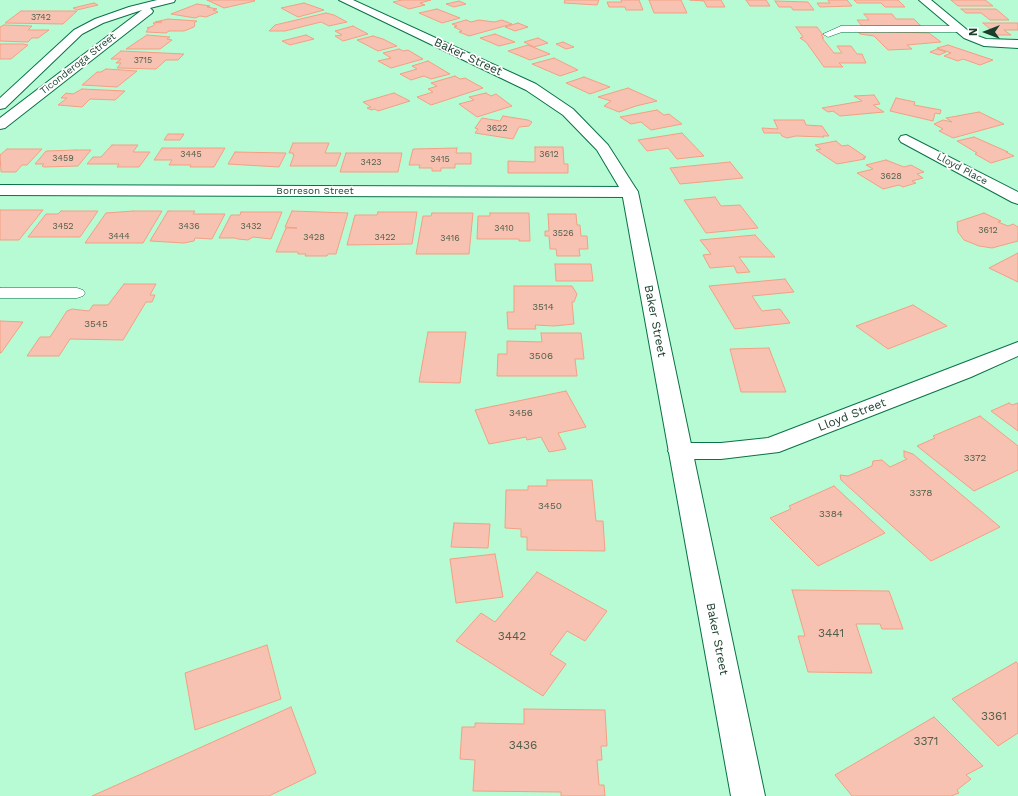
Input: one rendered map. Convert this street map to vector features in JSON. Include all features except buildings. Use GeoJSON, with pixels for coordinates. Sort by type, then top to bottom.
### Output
{"type":"FeatureCollection","features":[{"type":"Feature","properties":{"kind":"street","name":"Ticonderoga Street"},"geometry":{"type":"LineString","coordinates":[[0,105],[78,32],[99,20],[133,9],[170,0]]}},
{"type":"Feature","properties":{"kind":"street","name":"Baker Street"},"geometry":{"type":"LineString","coordinates":[[344,0],[531,87],[568,112],[603,148],[630,192],[748,796]]}},
{"type":"Feature","properties":{"kind":"street"},"geometry":{"type":"LineString","coordinates":[[924,0],[968,36],[984,42],[1018,44]]}},
{"type":"Feature","properties":{"kind":"street","name":"Ticonderoga Street"},"geometry":{"type":"LineString","coordinates":[[0,125],[77,64],[157,4]]}},
{"type":"Feature","properties":{"kind":"street","name":"Lloyd Place"},"geometry":{"type":"LineString","coordinates":[[906,139],[1018,199]]}},
{"type":"Feature","properties":{"kind":"street","name":"Borreson Street"},"geometry":{"type":"LineString","coordinates":[[0,190],[630,192]]}},
{"type":"Feature","properties":{"kind":"street","name":"Lloyd Street"},"geometry":{"type":"LineString","coordinates":[[680,451],[721,451],[771,446],[963,372],[1018,348]]}},
{"type":"Feature","properties":{"kind":"lane"},"geometry":{"type":"LineString","coordinates":[[828,34],[841,29],[959,29]]}},
{"type":"Feature","properties":{"kind":"lane"},"geometry":{"type":"LineString","coordinates":[[0,293],[77,293]]}}]}
